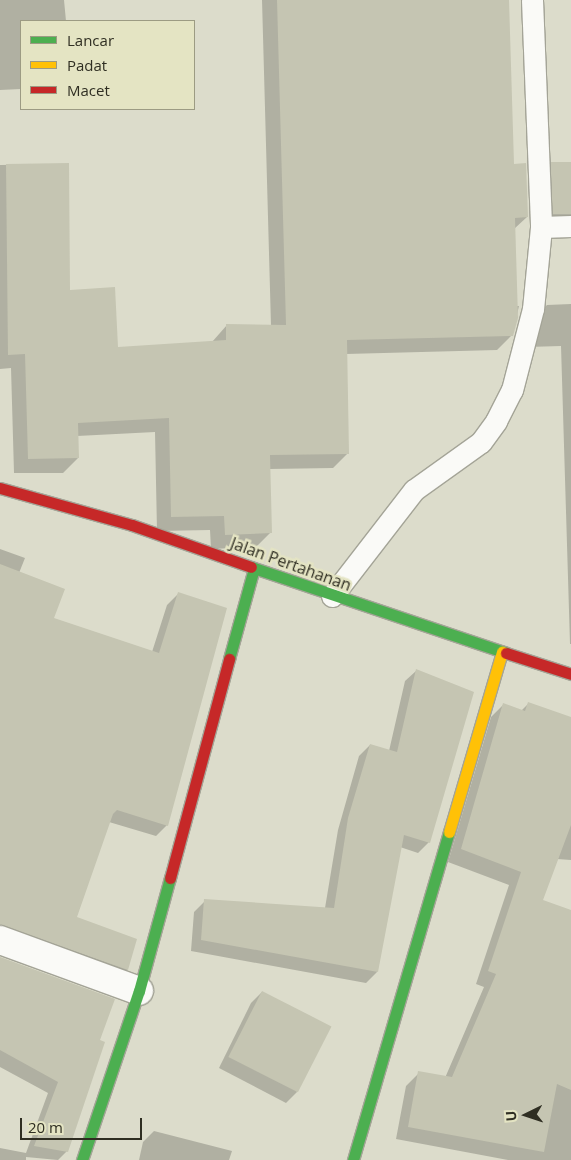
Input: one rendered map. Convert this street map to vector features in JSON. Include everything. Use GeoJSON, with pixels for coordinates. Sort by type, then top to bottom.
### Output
{"type":"FeatureCollection","features":[{"type":"Feature","properties":{"kind":"street","name":"Jalan Pertahanan"},"geometry":{"type":"LineString","coordinates":[[0,488],[132,525],[332,596],[571,674]]}},
{"type":"Feature","properties":{"kind":"street"},"geometry":{"type":"LineString","coordinates":[[82,1160],[139,991],[254,568]]}},
{"type":"Feature","properties":{"kind":"street"},"geometry":{"type":"LineString","coordinates":[[353,1160],[502,652]]}},
{"type":"Feature","properties":{"kind":"street"},"geometry":{"type":"LineString","coordinates":[[0,940],[139,991]]}},
{"type":"Feature","properties":{"kind":"lane"},"geometry":{"type":"LineString","coordinates":[[332,596],[414,490],[481,442],[496,421],[512,390],[533,309],[541,227],[532,0]]}},
{"type":"Feature","properties":{"kind":"lane"},"geometry":{"type":"LineString","coordinates":[[541,227],[571,226]]}},
{"type":"Feature","properties":{"kind":"building"},"geometry":{"type":"Polygon","coordinates":[[[277,0],[509,0],[514,164],[526,163],[528,217],[515,218],[518,318],[513,336],[347,340],[349,454],[270,455],[272,533],[225,535],[224,516],[171,517],[169,418],[78,423],[79,458],[28,459],[25,354],[8,355],[6,164],[69,163],[70,290],[115,287],[118,347],[226,340],[226,324],[286,325],[277,0]]]}},
{"type":"Feature","properties":{"kind":"building"},"geometry":{"type":"Polygon","coordinates":[[[551,162],[571,162],[571,214],[551,214],[551,162]]]}},
{"type":"Feature","properties":{"kind":"building"},"geometry":{"type":"Polygon","coordinates":[[[0,564],[65,589],[54,618],[159,653],[178,592],[227,608],[168,826],[117,810],[113,814],[77,917],[137,939],[128,970],[0,925],[0,564]]]}},
{"type":"Feature","properties":{"kind":"building"},"geometry":{"type":"Polygon","coordinates":[[[416,669],[474,692],[430,843],[404,835],[378,972],[201,940],[204,899],[334,908],[348,818],[370,744],[397,752],[416,669]]]}},
{"type":"Feature","properties":{"kind":"building"},"geometry":{"type":"Polygon","coordinates":[[[528,702],[571,717],[571,825],[543,900],[571,910],[571,1090],[557,1084],[544,1152],[408,1127],[418,1071],[452,1077],[496,974],[488,971],[521,872],[461,849],[503,703],[525,711],[528,702]]]}},
{"type":"Feature","properties":{"kind":"building"},"geometry":{"type":"Polygon","coordinates":[[[0,957],[115,999],[100,1040],[105,1042],[68,1152],[34,1146],[58,1082],[0,1050],[0,957]]]}},
{"type":"Feature","properties":{"kind":"building"},"geometry":{"type":"Polygon","coordinates":[[[262,991],[331,1026],[298,1092],[228,1057],[262,991]]]}},
{"type":"Feature","properties":{"kind":"traffic: fast"},"geometry":{"type":"LineString","coordinates":[[251,567],[506,653]]}},
{"type":"Feature","properties":{"kind":"traffic: fast"},"geometry":{"type":"LineString","coordinates":[[229,659],[254,568]]}},
{"type":"Feature","properties":{"kind":"traffic: fast"},"geometry":{"type":"LineString","coordinates":[[353,1160],[449,832]]}},
{"type":"Feature","properties":{"kind":"traffic: fast"},"geometry":{"type":"LineString","coordinates":[[82,1160],[139,991],[170,878]]}},
{"type":"Feature","properties":{"kind":"traffic: slow"},"geometry":{"type":"LineString","coordinates":[[449,832],[502,652]]}},
{"type":"Feature","properties":{"kind":"traffic: jam"},"geometry":{"type":"LineString","coordinates":[[0,488],[132,525],[251,567]]}},
{"type":"Feature","properties":{"kind":"traffic: jam"},"geometry":{"type":"LineString","coordinates":[[506,653],[571,674]]}},
{"type":"Feature","properties":{"kind":"traffic: jam"},"geometry":{"type":"LineString","coordinates":[[170,878],[229,659]]}}]}
